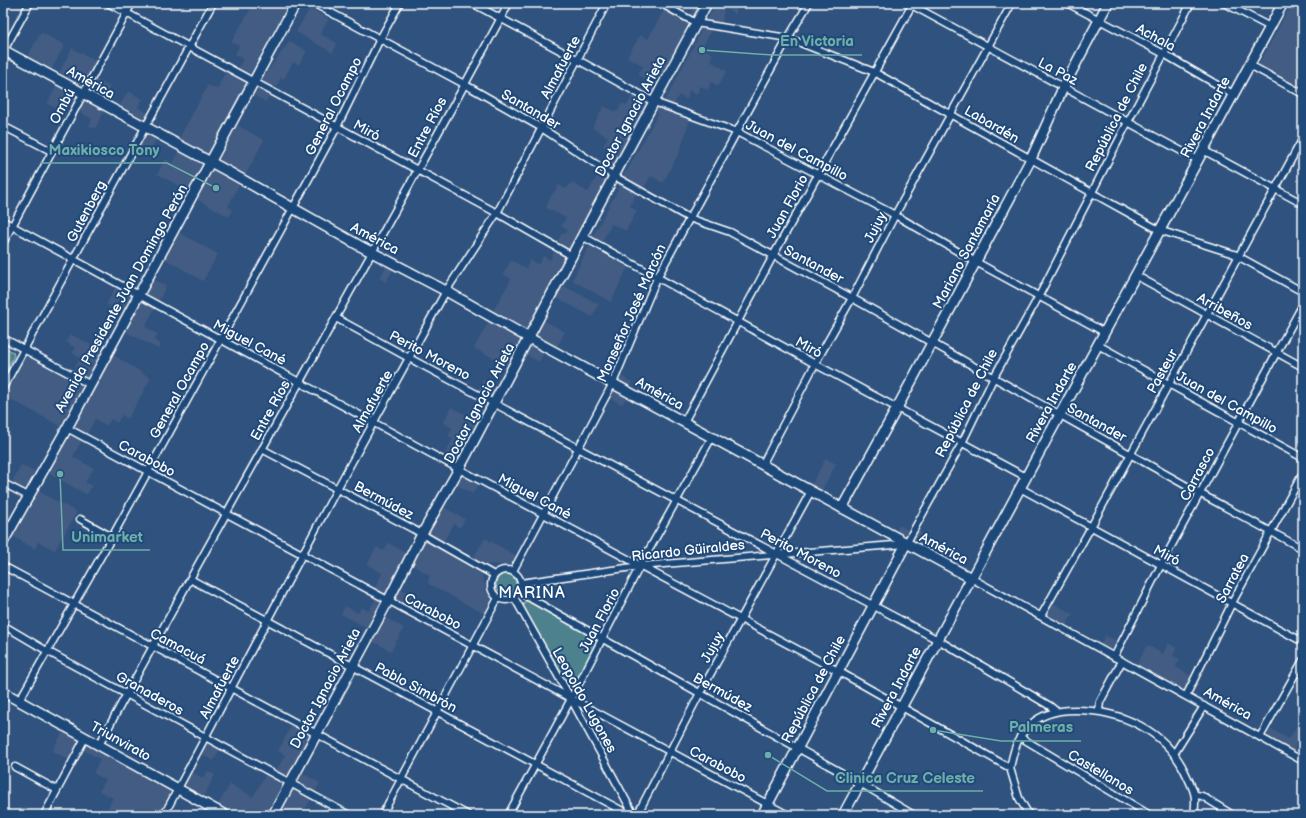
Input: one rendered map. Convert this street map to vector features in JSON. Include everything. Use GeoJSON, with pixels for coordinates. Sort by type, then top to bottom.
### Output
{"type":"FeatureCollection","features":[{"type":"Feature","properties":{"kind":"street"},"geometry":{"type":"LineString","coordinates":[[3,51],[30,3]]}},
{"type":"Feature","properties":{"kind":"street","name":"Miró"},"geometry":{"type":"LineString","coordinates":[[108,3],[417,171],[497,212],[572,256]]}},
{"type":"Feature","properties":{"kind":"street","name":"Ombú"},"geometry":{"type":"LineString","coordinates":[[3,243],[132,3]]}},
{"type":"Feature","properties":{"kind":"street","name":"Gutenberg"},"geometry":{"type":"LineString","coordinates":[[3,388],[213,3]]}},
{"type":"Feature","properties":{"kind":"street","name":"Avenida Presidente Juan Domingo Perón"},"geometry":{"type":"LineString","coordinates":[[3,542],[67,428],[296,3]]}},
{"type":"Feature","properties":{"kind":"street","name":"Santander"},"geometry":{"type":"LineString","coordinates":[[313,3],[464,84],[540,128],[614,176],[689,218],[730,232],[994,377],[1200,494],[1303,549]]}},
{"type":"Feature","properties":{"kind":"street","name":"General Ocampo"},"geometry":{"type":"LineString","coordinates":[[19,701],[75,604],[293,208],[337,127],[380,39],[400,3]]}},
{"type":"Feature","properties":{"kind":"street","name":"Juan del Campillo"},"geometry":{"type":"LineString","coordinates":[[472,3],[654,102],[737,132],[895,215],[976,262],[1104,332]]}},
{"type":"Feature","properties":{"kind":"street","name":"Entre Ríos"},"geometry":{"type":"LineString","coordinates":[[99,745],[509,3]]}},
{"type":"Feature","properties":{"kind":"street","name":"Almafuerte"},"geometry":{"type":"LineString","coordinates":[[164,815],[337,489],[446,291],[497,212],[607,3]]}},
{"type":"Feature","properties":{"kind":"street","name":"Labardén"},"geometry":{"type":"LineString","coordinates":[[660,3],[696,23],[788,38],[874,72],[1159,230],[1238,256],[1303,292]]}},
{"type":"Feature","properties":{"kind":"street","name":"Doctor Ignacio Arieta"},"geometry":{"type":"LineString","coordinates":[[273,815],[707,3]]}},
{"type":"Feature","properties":{"kind":"street","name":"Monseñor José Marcón"},"geometry":{"type":"LineString","coordinates":[[512,571],[544,514],[613,383],[657,278],[788,38],[809,3]]}},
{"type":"Feature","properties":{"kind":"street","name":"Jujuy"},"geometry":{"type":"LineString","coordinates":[[762,464],[895,215],[1012,3]]}},
{"type":"Feature","properties":{"kind":"street","name":"Achala"},"geometry":{"type":"LineString","coordinates":[[1067,3],[1164,54],[1233,94]]}},
{"type":"Feature","properties":{"kind":"street","name":"Mariano Santamaría"},"geometry":{"type":"LineString","coordinates":[[842,508],[1031,159],[1063,88],[1108,3]]}},
{"type":"Feature","properties":{"kind":"street","name":"República de Chile"},"geometry":{"type":"LineString","coordinates":[[762,815],[906,544],[962,443],[994,377],[1039,296],[1191,3]]}},
{"type":"Feature","properties":{"kind":"street"},"geometry":{"type":"LineString","coordinates":[[1224,3],[1270,27]]}},
{"type":"Feature","properties":{"kind":"street","name":"Rivera Indarte"},"geometry":{"type":"LineString","coordinates":[[843,815],[1283,3]]}},
{"type":"Feature","properties":{"kind":"street","name":"La Paz"},"geometry":{"type":"LineString","coordinates":[[911,4],[1063,88],[1198,160]]}},
{"type":"Feature","properties":{"kind":"street","name":"Juan Florio"},"geometry":{"type":"LineString","coordinates":[[684,422],[911,4]]}},
{"type":"Feature","properties":{"kind":"street","name":"América"},"geometry":{"type":"LineString","coordinates":[[3,51],[211,162],[372,252],[446,291],[906,544],[1041,616],[1303,761]]}},
{"type":"Feature","properties":{"kind":"street"},"geometry":{"type":"LineString","coordinates":[[1250,65],[1303,94]]}},
{"type":"Feature","properties":{"kind":"street"},"geometry":{"type":"LineString","coordinates":[[3,126],[52,151]]}},
{"type":"Feature","properties":{"kind":"street","name":"Pasteur"},"geometry":{"type":"LineString","coordinates":[[1041,616],[1303,138]]}},
{"type":"Feature","properties":{"kind":"street"},"geometry":{"type":"LineString","coordinates":[[1203,150],[1303,204]]}},
{"type":"Feature","properties":{"kind":"street","name":"Miguel Cané"},"geometry":{"type":"LineString","coordinates":[[3,221],[459,469],[838,671],[1010,768]]}},
{"type":"Feature","properties":{"kind":"street","name":"Miró"},"geometry":{"type":"LineString","coordinates":[[582,236],[815,364],[1026,477]]}},
{"type":"Feature","properties":{"kind":"street","name":"Arribeños"},"geometry":{"type":"LineString","coordinates":[[1135,275],[1303,367]]}},
{"type":"Feature","properties":{"kind":"street","name":"Carrasco"},"geometry":{"type":"LineString","coordinates":[[1114,657],[1161,565],[1303,304]]}},
{"type":"Feature","properties":{"kind":"street","name":"Perito Moreno"},"geometry":{"type":"LineString","coordinates":[[336,318],[938,640],[1056,711]]}},
{"type":"Feature","properties":{"kind":"street"},"geometry":{"type":"LineString","coordinates":[[3,338],[90,384]]}},
{"type":"Feature","properties":{"kind":"street","name":"Juan del Campillo"},"geometry":{"type":"LineString","coordinates":[[1098,345],[1303,458]]}},
{"type":"Feature","properties":{"kind":"street","name":"Carabobo"},"geometry":{"type":"LineString","coordinates":[[67,428],[788,815]]}},
{"type":"Feature","properties":{"kind":"street","name":"Juan Florio"},"geometry":{"type":"LineString","coordinates":[[508,815],[534,764],[603,639],[640,566],[712,437]]}},
{"type":"Feature","properties":{"kind":"street","name":"Bermúdez"},"geometry":{"type":"LineString","coordinates":[[262,449],[422,534],[494,575]]}},
{"type":"Feature","properties":{"kind":"street","name":"Sarratea"},"geometry":{"type":"LineString","coordinates":[[1186,696],[1232,603],[1303,473]]}},
{"type":"Feature","properties":{"kind":"street"},"geometry":{"type":"LineString","coordinates":[[3,483],[28,496]]}},
{"type":"Feature","properties":{"kind":"street","name":"Miró"},"geometry":{"type":"LineString","coordinates":[[1020,488],[1303,642]]}},
{"type":"Feature","properties":{"kind":"street","name":"Jujuy"},"geometry":{"type":"LineString","coordinates":[[635,815],[811,491]]}},
{"type":"Feature","properties":{"kind":"street"},"geometry":{"type":"LineString","coordinates":[[80,519],[112,537]]}},
{"type":"Feature","properties":{"kind":"street","name":"Ricardo Güiraldes"},"geometry":{"type":"LineString","coordinates":[[521,583],[640,566],[906,544]]}},
{"type":"Feature","properties":{"kind":"street","name":"Camacuá"},"geometry":{"type":"LineString","coordinates":[[3,566],[468,815]]}},
{"type":"Feature","properties":{"kind":"street"},"geometry":{"type":"LineString","coordinates":[[504,569],[512,571],[518,576],[521,583],[517,594],[505,600],[498,598],[491,589],[494,575],[504,569]]}},
{"type":"Feature","properties":{"kind":"street","name":"Pablo Simbrón"},"geometry":{"type":"LineString","coordinates":[[190,579],[630,815]]}},
{"type":"Feature","properties":{"kind":"street","name":"Bermúdez"},"geometry":{"type":"LineString","coordinates":[[517,594],[603,639],[860,783],[914,815]]}},
{"type":"Feature","properties":{"kind":"street","name":"Leopoldo Lugones"},"geometry":{"type":"LineString","coordinates":[[517,594],[571,699],[635,815]]}},
{"type":"Feature","properties":{"kind":"street"},"geometry":{"type":"LineString","coordinates":[[382,815],[498,598]]}},
{"type":"Feature","properties":{"kind":"street","name":"Granaderos"},"geometry":{"type":"LineString","coordinates":[[3,626],[205,738],[349,815]]}},
{"type":"Feature","properties":{"kind":"street"},"geometry":{"type":"LineString","coordinates":[[1260,736],[1303,660]]}},
{"type":"Feature","properties":{"kind":"street"},"geometry":{"type":"LineString","coordinates":[[1099,711],[1100,702],[1122,661]]}},
{"type":"Feature","properties":{"kind":"street","name":"Triunvirato"},"geometry":{"type":"LineString","coordinates":[[3,692],[225,815]]}},
{"type":"Feature","properties":{"kind":"street"},"geometry":{"type":"LineString","coordinates":[[1174,754],[1204,706]]}},
{"type":"Feature","properties":{"kind":"street"},"geometry":{"type":"LineString","coordinates":[[1029,815],[1020,798],[1010,768],[1014,750],[1020,737],[1030,725],[1056,711],[1075,710],[1099,711],[1120,716],[1134,722],[1157,737],[1174,754],[1182,766],[1196,795],[1194,815]]}},
{"type":"Feature","properties":{"kind":"street","name":"Castellanos"},"geometry":{"type":"LineString","coordinates":[[1020,737],[1150,815]]}},
{"type":"Feature","properties":{"kind":"street"},"geometry":{"type":"LineString","coordinates":[[44,815],[85,738]]}},
{"type":"Feature","properties":{"kind":"street"},"geometry":{"type":"LineString","coordinates":[[15,767],[57,790]]}},
{"type":"Feature","properties":{"kind":"street"},"geometry":{"type":"LineString","coordinates":[[1196,795],[1202,796],[1233,815]]}},
{"type":"Feature","properties":{"kind":"shaded area"},"geometry":{"type":"Polygon","coordinates":[[[254,3],[260,3],[267,7],[269,3],[290,3],[251,72],[247,75],[237,70],[243,59],[235,54],[239,46],[231,42],[254,3]]]}},
{"type":"Feature","properties":{"kind":"shaded area"},"geometry":{"type":"Polygon","coordinates":[[[691,3],[706,3],[695,16],[690,14],[694,5],[691,3]]]}},
{"type":"Feature","properties":{"kind":"shaded area"},"geometry":{"type":"Polygon","coordinates":[[[716,3],[746,3],[745,10],[737,5],[736,15],[724,7],[722,25],[706,23],[705,19],[707,20],[716,3]]]}},
{"type":"Feature","properties":{"kind":"shaded area"},"geometry":{"type":"Polygon","coordinates":[[[1292,3],[1303,3],[1303,91],[1262,69],[1259,64],[1292,3]]]}},
{"type":"Feature","properties":{"kind":"shaded area"},"geometry":{"type":"Polygon","coordinates":[[[665,8],[693,23],[653,97],[651,97],[645,93],[651,82],[638,75],[643,66],[627,57],[640,35],[648,39],[665,8]]]}},
{"type":"Feature","properties":{"kind":"shaded area"},"geometry":{"type":"Polygon","coordinates":[[[311,9],[329,19],[320,34],[337,43],[333,53],[296,32],[308,11],[311,9]]]}},
{"type":"Feature","properties":{"kind":"shaded area"},"geometry":{"type":"Polygon","coordinates":[[[700,29],[712,29],[702,48],[712,53],[711,61],[727,71],[718,86],[711,82],[708,90],[700,86],[697,95],[689,90],[687,100],[679,95],[673,107],[662,102],[662,100],[665,101],[700,33],[700,29]]]}},
{"type":"Feature","properties":{"kind":"shaded area"},"geometry":{"type":"Polygon","coordinates":[[[41,32],[65,45],[50,72],[26,59],[41,32]]]}},
{"type":"Feature","properties":{"kind":"shaded area"},"geometry":{"type":"Polygon","coordinates":[[[290,41],[307,51],[299,65],[293,62],[284,79],[281,78],[275,89],[265,84],[263,77],[290,41]]]}},
{"type":"Feature","properties":{"kind":"shaded area"},"geometry":{"type":"Polygon","coordinates":[[[72,48],[98,62],[83,89],[57,76],[72,48]]]}},
{"type":"Feature","properties":{"kind":"shaded area"},"geometry":{"type":"Polygon","coordinates":[[[7,56],[12,59],[6,70],[3,69],[3,58],[7,56]]]}},
{"type":"Feature","properties":{"kind":"shaded area"},"geometry":{"type":"Polygon","coordinates":[[[226,70],[243,79],[246,86],[206,156],[177,142],[208,85],[217,89],[226,70]]]}},
{"type":"Feature","properties":{"kind":"shaded area"},"geometry":{"type":"Polygon","coordinates":[[[95,79],[110,87],[103,100],[90,93],[90,89],[95,79]]]}},
{"type":"Feature","properties":{"kind":"shaded area"},"geometry":{"type":"Polygon","coordinates":[[[58,83],[77,95],[78,99],[74,106],[63,100],[57,109],[47,104],[58,83]]]}},
{"type":"Feature","properties":{"kind":"shaded area"},"geometry":{"type":"Polygon","coordinates":[[[259,89],[270,94],[266,102],[252,95],[259,89]]]}},
{"type":"Feature","properties":{"kind":"shaded area"},"geometry":{"type":"Polygon","coordinates":[[[128,91],[143,99],[138,107],[148,113],[144,121],[141,121],[118,109],[128,91]]]}},
{"type":"Feature","properties":{"kind":"shaded area"},"geometry":{"type":"Polygon","coordinates":[[[634,92],[649,102],[612,170],[602,164],[610,150],[603,146],[608,137],[592,128],[604,106],[617,112],[622,103],[627,105],[634,92]]]}},
{"type":"Feature","properties":{"kind":"shaded area"},"geometry":{"type":"Polygon","coordinates":[[[86,100],[105,110],[95,129],[89,126],[92,119],[78,111],[82,103],[86,100]]]}},
{"type":"Feature","properties":{"kind":"shaded area"},"geometry":{"type":"Polygon","coordinates":[[[657,109],[690,119],[680,151],[663,183],[651,176],[644,188],[626,178],[623,173],[626,172],[658,114],[657,109]]]}},
{"type":"Feature","properties":{"kind":"shaded area"},"geometry":{"type":"Polygon","coordinates":[[[237,125],[264,140],[244,178],[219,162],[220,157],[237,125]]]}},
{"type":"Feature","properties":{"kind":"shaded area"},"geometry":{"type":"Polygon","coordinates":[[[149,133],[157,138],[147,157],[135,150],[144,134],[149,133]]]}},
{"type":"Feature","properties":{"kind":"shaded area"},"geometry":{"type":"Polygon","coordinates":[[[180,150],[199,160],[202,164],[202,167],[189,191],[157,174],[165,159],[173,163],[180,150]]]}},
{"type":"Feature","properties":{"kind":"shaded area"},"geometry":{"type":"Polygon","coordinates":[[[216,170],[240,183],[228,207],[233,210],[229,217],[196,199],[211,171],[216,170]]]}},
{"type":"Feature","properties":{"kind":"shaded area"},"geometry":{"type":"Polygon","coordinates":[[[600,171],[607,175],[609,179],[572,249],[568,249],[556,243],[562,233],[565,234],[567,230],[561,226],[566,218],[546,208],[549,199],[559,185],[566,189],[571,182],[588,192],[600,171]]]}},
{"type":"Feature","properties":{"kind":"shaded area"},"geometry":{"type":"Polygon","coordinates":[[[618,183],[621,183],[637,192],[630,206],[637,211],[626,231],[612,224],[601,243],[592,237],[591,233],[594,234],[619,187],[618,183]]]}},
{"type":"Feature","properties":{"kind":"shaded area"},"geometry":{"type":"Polygon","coordinates":[[[178,232],[218,254],[203,281],[165,259],[178,232]]]}},
{"type":"Feature","properties":{"kind":"shaded area"},"geometry":{"type":"Polygon","coordinates":[[[589,246],[628,267],[611,302],[572,280],[589,246]]]}},
{"type":"Feature","properties":{"kind":"shaded area"},"geometry":{"type":"Polygon","coordinates":[[[556,249],[565,255],[566,258],[528,329],[522,330],[492,313],[511,279],[503,274],[511,260],[526,268],[530,260],[539,264],[543,256],[550,260],[556,249]]]}},
{"type":"Feature","properties":{"kind":"shaded area"},"geometry":{"type":"Polygon","coordinates":[[[388,263],[395,267],[386,282],[379,278],[388,263]]]}},
{"type":"Feature","properties":{"kind":"shaded area"},"geometry":{"type":"Polygon","coordinates":[[[153,279],[166,286],[158,303],[148,298],[146,295],[153,279]]]}},
{"type":"Feature","properties":{"kind":"shaded area"},"geometry":{"type":"Polygon","coordinates":[[[562,285],[599,304],[592,317],[555,297],[562,285]]]}},
{"type":"Feature","properties":{"kind":"shaded area"},"geometry":{"type":"Polygon","coordinates":[[[116,286],[130,295],[130,300],[123,313],[106,304],[116,286]]]}},
{"type":"Feature","properties":{"kind":"shaded area"},"geometry":{"type":"Polygon","coordinates":[[[143,302],[155,308],[145,327],[158,334],[154,340],[161,344],[158,349],[124,331],[139,304],[143,302]]]}},
{"type":"Feature","properties":{"kind":"shaded area"},"geometry":{"type":"Polygon","coordinates":[[[490,319],[522,339],[508,366],[474,348],[490,319]]]}},
{"type":"Feature","properties":{"kind":"shaded area"},"geometry":{"type":"Polygon","coordinates":[[[543,320],[565,332],[556,349],[537,338],[537,332],[543,320]]]}},
{"type":"Feature","properties":{"kind":"shaded area"},"geometry":{"type":"Polygon","coordinates":[[[70,334],[103,351],[87,379],[72,373],[80,358],[72,353],[75,348],[66,342],[70,334]]]}},
{"type":"Feature","properties":{"kind":"shaded area"},"geometry":{"type":"Polygon","coordinates":[[[533,344],[546,350],[539,362],[525,354],[530,345],[533,344]]]}},
{"type":"Feature","properties":{"kind":"shaded area"},"geometry":{"type":"Polygon","coordinates":[[[112,354],[151,378],[128,419],[122,415],[117,423],[111,419],[107,426],[95,419],[86,436],[75,429],[74,424],[112,354]]]}},
{"type":"Feature","properties":{"kind":"shaded area"},"geometry":{"type":"Polygon","coordinates":[[[30,357],[79,383],[81,386],[81,389],[60,426],[4,396],[24,359],[30,357]]]}},
{"type":"Feature","properties":{"kind":"shaded area"},"geometry":{"type":"Polygon","coordinates":[[[621,376],[633,383],[630,389],[620,383],[621,376]]]}},
{"type":"Feature","properties":{"kind":"shaded area"},"geometry":{"type":"Polygon","coordinates":[[[483,380],[496,387],[489,397],[478,391],[483,380]]]}},
{"type":"Feature","properties":{"kind":"shaded area"},"geometry":{"type":"Polygon","coordinates":[[[617,389],[628,394],[622,405],[610,398],[617,389]]]}},
{"type":"Feature","properties":{"kind":"shaded area"},"geometry":{"type":"Polygon","coordinates":[[[478,396],[487,402],[488,407],[457,462],[453,463],[443,457],[453,439],[448,436],[452,428],[443,423],[451,407],[467,415],[478,396]]]}},
{"type":"Feature","properties":{"kind":"shaded area"},"geometry":{"type":"Polygon","coordinates":[[[73,436],[82,440],[73,457],[94,468],[85,482],[92,486],[87,495],[47,472],[67,437],[73,436]]]}},
{"type":"Feature","properties":{"kind":"shaded area"},"geometry":{"type":"Polygon","coordinates":[[[826,458],[836,464],[821,492],[810,487],[826,458]]]}},
{"type":"Feature","properties":{"kind":"shaded area"},"geometry":{"type":"Polygon","coordinates":[[[21,465],[35,472],[26,488],[22,490],[11,484],[21,465]]]}},
{"type":"Feature","properties":{"kind":"shaded area"},"geometry":{"type":"Polygon","coordinates":[[[460,475],[479,483],[473,494],[454,484],[460,475]]]}},
{"type":"Feature","properties":{"kind":"shaded area"},"geometry":{"type":"Polygon","coordinates":[[[36,490],[77,512],[55,550],[38,542],[35,549],[12,536],[36,490]]]}},
{"type":"Feature","properties":{"kind":"shaded area"},"geometry":{"type":"Polygon","coordinates":[[[442,506],[465,519],[460,528],[454,524],[444,541],[431,534],[429,530],[442,506]]]}},
{"type":"Feature","properties":{"kind":"shaded area"},"geometry":{"type":"Polygon","coordinates":[[[899,525],[910,531],[905,537],[904,535],[896,532],[899,525]]]}},
{"type":"Feature","properties":{"kind":"shaded area"},"geometry":{"type":"Polygon","coordinates":[[[917,530],[935,540],[929,552],[912,542],[912,538],[917,530]]]}},
{"type":"Feature","properties":{"kind":"shaded area"},"geometry":{"type":"Polygon","coordinates":[[[485,538],[517,556],[511,565],[487,564],[473,558],[485,538]]]}},
{"type":"Feature","properties":{"kind":"shaded area"},"geometry":{"type":"Polygon","coordinates":[[[422,542],[427,542],[482,574],[486,590],[492,601],[486,615],[427,583],[430,576],[411,564],[422,542]]]}},
{"type":"Feature","properties":{"kind":"shaded area"},"geometry":{"type":"Polygon","coordinates":[[[388,543],[407,553],[386,594],[384,595],[374,590],[382,573],[367,565],[376,547],[384,551],[388,543]]]}},
{"type":"Feature","properties":{"kind":"shaded area"},"geometry":{"type":"Polygon","coordinates":[[[398,587],[419,598],[412,610],[395,601],[394,599],[398,587]]]}},
{"type":"Feature","properties":{"kind":"shaded area"},"geometry":{"type":"Polygon","coordinates":[[[376,598],[381,602],[367,628],[341,614],[345,606],[358,613],[361,607],[369,611],[376,598]]]}},
{"type":"Feature","properties":{"kind":"shaded area"},"geometry":{"type":"Polygon","coordinates":[[[1053,603],[1073,614],[1066,626],[1050,618],[1048,615],[1053,603]]]}},
{"type":"Feature","properties":{"kind":"shaded area"},"geometry":{"type":"Polygon","coordinates":[[[383,616],[404,628],[391,651],[370,640],[383,616]]]}},
{"type":"Feature","properties":{"kind":"shaded area"},"geometry":{"type":"Polygon","coordinates":[[[1105,635],[1118,642],[1114,648],[1107,649],[1100,645],[1105,635]]]}},
{"type":"Feature","properties":{"kind":"shaded area"},"geometry":{"type":"Polygon","coordinates":[[[1168,643],[1177,648],[1173,656],[1180,659],[1176,667],[1192,676],[1186,687],[1182,690],[1136,666],[1147,645],[1163,654],[1168,643]]]}},
{"type":"Feature","properties":{"kind":"shaded area"},"geometry":{"type":"Polygon","coordinates":[[[342,646],[355,653],[349,661],[336,656],[342,646]]]}},
{"type":"Feature","properties":{"kind":"shaded area"},"geometry":{"type":"Polygon","coordinates":[[[1301,718],[1303,719],[1303,732],[1293,751],[1268,737],[1268,733],[1271,729],[1289,739],[1301,718]]]}},
{"type":"Feature","properties":{"kind":"shaded area"},"geometry":{"type":"Polygon","coordinates":[[[292,724],[308,733],[310,737],[289,776],[285,778],[275,773],[285,755],[278,751],[292,724]]]}},
{"type":"Feature","properties":{"kind":"shaded area"},"geometry":{"type":"Polygon","coordinates":[[[64,730],[79,739],[80,742],[71,761],[52,751],[64,730]]]}},
{"type":"Feature","properties":{"kind":"shaded area"},"geometry":{"type":"Polygon","coordinates":[[[207,743],[220,749],[214,761],[199,753],[203,745],[207,743]]]}},
{"type":"Feature","properties":{"kind":"shaded area"},"geometry":{"type":"Polygon","coordinates":[[[88,744],[172,791],[160,815],[104,815],[113,798],[99,791],[106,780],[93,773],[100,759],[83,750],[88,744]]]}},
{"type":"Feature","properties":{"kind":"shaded area"},"geometry":{"type":"Polygon","coordinates":[[[190,771],[203,778],[208,771],[215,775],[203,798],[183,785],[190,771]]]}},
{"type":"Feature","properties":{"kind":"shaded area"},"geometry":{"type":"Polygon","coordinates":[[[299,771],[320,783],[314,794],[296,784],[295,781],[299,771]]]}},
{"type":"Feature","properties":{"kind":"shaded area"},"geometry":{"type":"Polygon","coordinates":[[[266,773],[279,780],[282,786],[267,815],[233,815],[217,807],[230,784],[253,797],[266,773]]]}},
{"type":"Feature","properties":{"kind":"shaded area"},"geometry":{"type":"Polygon","coordinates":[[[294,790],[311,799],[302,815],[276,815],[290,791],[294,790]]]}},
{"type":"Feature","properties":{"kind":"green space"},"geometry":{"type":"Polygon","coordinates":[[[3,346],[13,352],[14,356],[3,377],[3,346]]]}},
{"type":"Feature","properties":{"kind":"green space"},"geometry":{"type":"Polygon","coordinates":[[[502,574],[510,574],[516,580],[516,588],[510,594],[502,594],[496,588],[496,580],[502,574]]]}},
{"type":"Feature","properties":{"kind":"green space"},"geometry":{"type":"Polygon","coordinates":[[[531,601],[597,641],[572,692],[523,606],[524,602],[531,601]]]}},
{"type":"Feature","properties":{"kind":"place","name":"En Victoria"},"geometry":{"type":"Point","coordinates":[702,50]}},
{"type":"Feature","properties":{"kind":"place","name":"Maxikiosco Tony"},"geometry":{"type":"Point","coordinates":[216,188]}},
{"type":"Feature","properties":{"kind":"place","name":"Unimarket"},"geometry":{"type":"Point","coordinates":[60,474]}},
{"type":"Feature","properties":{"kind":"place","name":"Palmeras"},"geometry":{"type":"Point","coordinates":[933,730]}},
{"type":"Feature","properties":{"kind":"place","name":"Clinica Cruz Celeste"},"geometry":{"type":"Point","coordinates":[768,755]}},
{"type":"Feature","properties":{"kind":"district","name":"MARINA"},"geometry":{"type":"Point","coordinates":[532,592]}}]}
